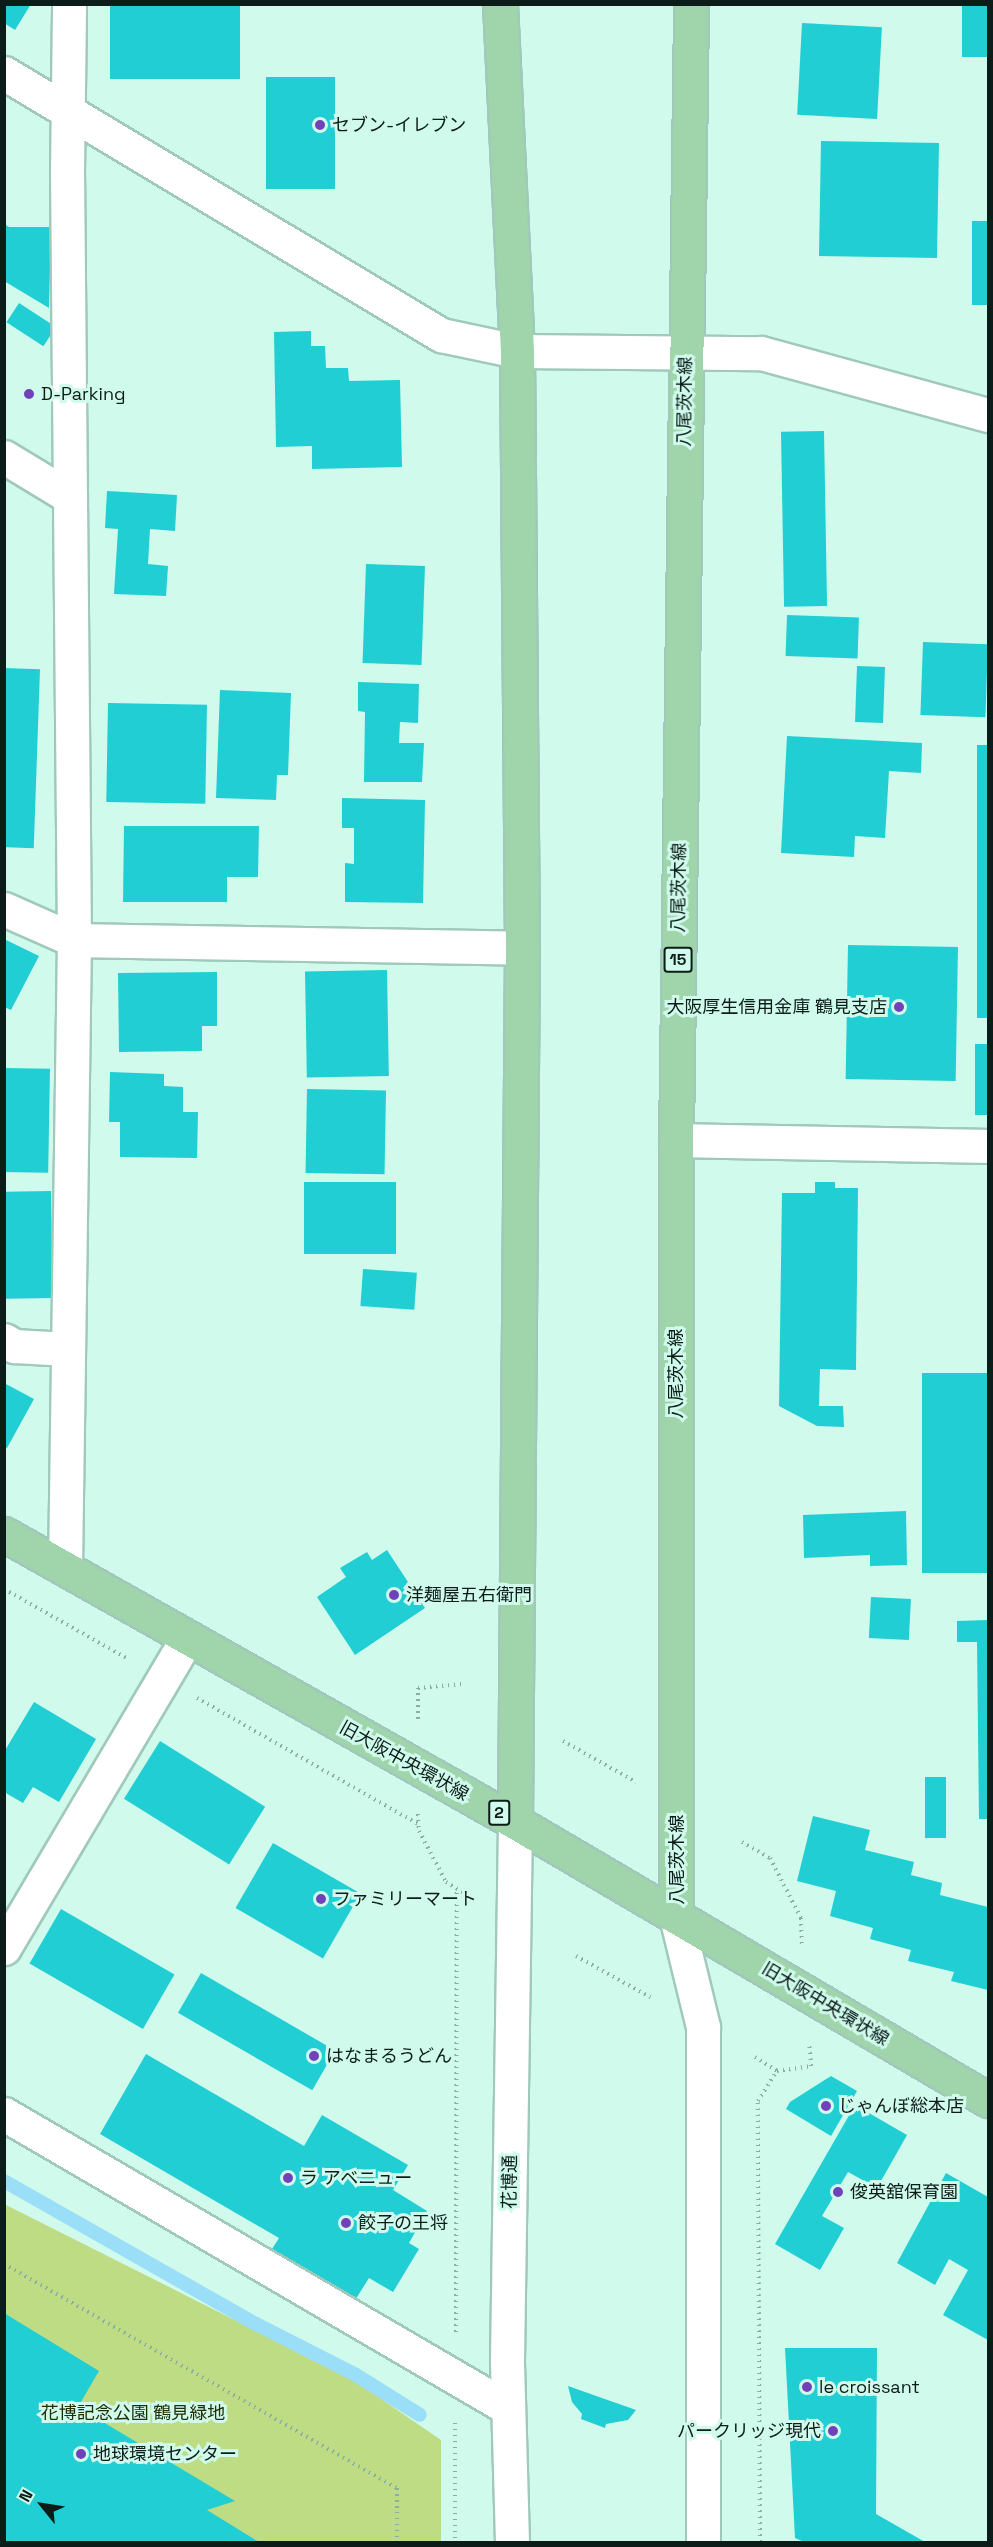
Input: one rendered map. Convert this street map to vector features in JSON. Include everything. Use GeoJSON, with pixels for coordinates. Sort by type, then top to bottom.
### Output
{"type":"FeatureCollection","features":[{"type":"Feature","properties":{"kind":"main road"},"geometry":{"type":"LineString","coordinates":[[500,4],[517,351],[522,948],[515,1822]]}},
{"type":"Feature","properties":{"kind":"main road","name":"八尾茨木線"},"geometry":{"type":"LineString","coordinates":[[676,1916],[676,1140],[691,4]]}},
{"type":"Feature","properties":{"kind":"main road","name":"旧大阪中央環状線"},"geometry":{"type":"LineString","coordinates":[[4,1534],[515,1822],[988,2100]]}},
{"type":"Feature","properties":{"kind":"street"},"geometry":{"type":"LineString","coordinates":[[65,1568],[74,940],[67,112],[69,4]]}},
{"type":"Feature","properties":{"kind":"street"},"geometry":{"type":"LineString","coordinates":[[4,73],[441,335],[517,351],[760,353],[988,415]]}},
{"type":"Feature","properties":{"kind":"street"},"geometry":{"type":"LineString","coordinates":[[4,457],[70,497]]}},
{"type":"Feature","properties":{"kind":"street"},"geometry":{"type":"LineString","coordinates":[[4,909],[74,940],[522,948]]}},
{"type":"Feature","properties":{"kind":"street"},"geometry":{"type":"LineString","coordinates":[[676,1140],[988,1146]]}},
{"type":"Feature","properties":{"kind":"street"},"geometry":{"type":"LineString","coordinates":[[4,1340],[14,1346],[68,1349]]}},
{"type":"Feature","properties":{"kind":"street"},"geometry":{"type":"LineString","coordinates":[[4,1948],[187,1638]]}},
{"type":"Feature","properties":{"kind":"street","name":"花博通"},"geometry":{"type":"LineString","coordinates":[[512,2542],[508,2408],[515,1822]]}},
{"type":"Feature","properties":{"kind":"street"},"geometry":{"type":"LineString","coordinates":[[676,1916],[703,2028],[705,2542]]}},
{"type":"Feature","properties":{"kind":"street"},"geometry":{"type":"LineString","coordinates":[[4,2114],[508,2408]]}},
{"type":"Feature","properties":{"kind":"path"},"geometry":{"type":"LineString","coordinates":[[4,1589],[418,1824]]}},
{"type":"Feature","properties":{"kind":"path"},"geometry":{"type":"LineString","coordinates":[[418,1719],[418,1688],[462,1684]]}},
{"type":"Feature","properties":{"kind":"path"},"geometry":{"type":"LineString","coordinates":[[563,1741],[641,1785]]}},
{"type":"Feature","properties":{"kind":"path"},"geometry":{"type":"LineString","coordinates":[[418,1810],[419,1831],[446,1882],[473,1898]]}},
{"type":"Feature","properties":{"kind":"path"},"geometry":{"type":"LineString","coordinates":[[742,1842],[770,1858],[801,1918]]}},
{"type":"Feature","properties":{"kind":"path"},"geometry":{"type":"LineString","coordinates":[[456,2334],[457,1888]]}},
{"type":"Feature","properties":{"kind":"path"},"geometry":{"type":"LineString","coordinates":[[576,1956],[650,1997]]}},
{"type":"Feature","properties":{"kind":"path"},"geometry":{"type":"LineString","coordinates":[[755,2057],[777,2071],[811,2066],[806,1993]]}},
{"type":"Feature","properties":{"kind":"path"},"geometry":{"type":"LineString","coordinates":[[760,2542],[758,2102],[777,2071]]}},
{"type":"Feature","properties":{"kind":"path"},"geometry":{"type":"LineString","coordinates":[[4,2264],[397,2487],[397,2542]]}},
{"type":"Feature","properties":{"kind":"path"},"geometry":{"type":"LineString","coordinates":[[455,2418],[455,2542]]}},
{"type":"Feature","properties":{"kind":"green space","name":"花博記念公園 鶴見緑地"},"geometry":{"type":"Polygon","coordinates":[[[4,2204],[352,2379],[441,2440],[441,2542],[5,2542],[4,2204]]]}},
{"type":"Feature","properties":{"kind":"building"},"geometry":{"type":"Polygon","coordinates":[[[4,4],[31,4],[15,30],[4,23],[4,4]]]}},
{"type":"Feature","properties":{"kind":"building"},"geometry":{"type":"Polygon","coordinates":[[[110,4],[240,4],[240,79],[110,79],[110,4]]]}},
{"type":"Feature","properties":{"kind":"building"},"geometry":{"type":"Polygon","coordinates":[[[962,4],[988,4],[988,57],[962,57],[962,4]]]}},
{"type":"Feature","properties":{"kind":"building"},"geometry":{"type":"Polygon","coordinates":[[[802,23],[882,27],[877,119],[797,115],[802,23]]]}},
{"type":"Feature","properties":{"kind":"building"},"geometry":{"type":"Polygon","coordinates":[[[266,77],[335,77],[335,189],[266,189],[266,77]]]}},
{"type":"Feature","properties":{"kind":"building"},"geometry":{"type":"Polygon","coordinates":[[[821,141],[939,143],[937,258],[819,256],[821,141]]]}},
{"type":"Feature","properties":{"kind":"building"},"geometry":{"type":"Polygon","coordinates":[[[972,221],[988,221],[988,305],[972,305],[972,221]]]}},
{"type":"Feature","properties":{"kind":"building"},"geometry":{"type":"Polygon","coordinates":[[[4,224],[9,227],[51,227],[49,308],[4,281],[4,224]]]}},
{"type":"Feature","properties":{"kind":"building"},"geometry":{"type":"Polygon","coordinates":[[[19,303],[56,327],[43,346],[6,322],[19,303]]]}},
{"type":"Feature","properties":{"kind":"building"},"geometry":{"type":"Polygon","coordinates":[[[311,331],[311,346],[325,346],[326,368],[348,368],[349,381],[400,380],[402,467],[312,469],[312,446],[276,447],[274,332],[311,331]]]}},
{"type":"Feature","properties":{"kind":"building"},"geometry":{"type":"Polygon","coordinates":[[[824,431],[827,606],[784,607],[781,432],[824,431]]]}},
{"type":"Feature","properties":{"kind":"building"},"geometry":{"type":"Polygon","coordinates":[[[107,491],[177,495],[175,531],[150,529],[148,564],[168,566],[166,596],[114,594],[118,529],[105,528],[107,491]]]}},
{"type":"Feature","properties":{"kind":"building"},"geometry":{"type":"Polygon","coordinates":[[[366,564],[425,566],[422,665],[363,663],[366,564]]]}},
{"type":"Feature","properties":{"kind":"building"},"geometry":{"type":"Polygon","coordinates":[[[787,615],[859,618],[858,658],[786,656],[787,615]]]}},
{"type":"Feature","properties":{"kind":"building"},"geometry":{"type":"Polygon","coordinates":[[[923,642],[988,644],[985,717],[920,715],[923,642]]]}},
{"type":"Feature","properties":{"kind":"building"},"geometry":{"type":"Polygon","coordinates":[[[857,666],[885,667],[883,723],[855,722],[857,666]]]}},
{"type":"Feature","properties":{"kind":"building"},"geometry":{"type":"Polygon","coordinates":[[[4,668],[40,669],[34,848],[4,847],[4,668]]]}},
{"type":"Feature","properties":{"kind":"building"},"geometry":{"type":"Polygon","coordinates":[[[358,682],[419,684],[418,723],[400,722],[399,743],[424,743],[422,782],[364,782],[365,712],[358,711],[358,682]]]}},
{"type":"Feature","properties":{"kind":"building"},"geometry":{"type":"Polygon","coordinates":[[[220,690],[291,693],[288,775],[277,775],[276,800],[216,798],[220,690]]]}},
{"type":"Feature","properties":{"kind":"building"},"geometry":{"type":"Polygon","coordinates":[[[108,703],[207,705],[205,804],[106,802],[108,703]]]}},
{"type":"Feature","properties":{"kind":"building"},"geometry":{"type":"Polygon","coordinates":[[[787,736],[922,743],[921,773],[889,771],[885,838],[855,836],[854,857],[781,853],[787,736]]]}},
{"type":"Feature","properties":{"kind":"building"},"geometry":{"type":"Polygon","coordinates":[[[977,745],[988,745],[988,1018],[977,1018],[977,745]]]}},
{"type":"Feature","properties":{"kind":"building"},"geometry":{"type":"Polygon","coordinates":[[[342,798],[425,800],[423,903],[345,902],[345,863],[354,864],[354,828],[342,828],[342,798]]]}},
{"type":"Feature","properties":{"kind":"building"},"geometry":{"type":"Polygon","coordinates":[[[124,826],[259,826],[258,877],[227,877],[227,902],[123,902],[124,826]]]}},
{"type":"Feature","properties":{"kind":"building"},"geometry":{"type":"Polygon","coordinates":[[[4,939],[39,956],[11,1010],[4,1007],[4,939]]]}},
{"type":"Feature","properties":{"kind":"building"},"geometry":{"type":"Polygon","coordinates":[[[848,945],[958,947],[956,1081],[846,1079],[848,945]]]}},
{"type":"Feature","properties":{"kind":"building"},"geometry":{"type":"Polygon","coordinates":[[[387,970],[389,1076],[307,1077],[305,971],[387,970]]]}},
{"type":"Feature","properties":{"kind":"building"},"geometry":{"type":"Polygon","coordinates":[[[217,972],[217,1026],[202,1026],[202,1051],[119,1052],[118,973],[217,972]]]}},
{"type":"Feature","properties":{"kind":"building"},"geometry":{"type":"Polygon","coordinates":[[[975,1044],[988,1044],[988,1115],[975,1115],[975,1044]]]}},
{"type":"Feature","properties":{"kind":"building"},"geometry":{"type":"Polygon","coordinates":[[[4,1068],[50,1069],[48,1173],[4,1172],[4,1068]]]}},
{"type":"Feature","properties":{"kind":"building"},"geometry":{"type":"Polygon","coordinates":[[[110,1072],[164,1074],[164,1086],[183,1087],[183,1112],[198,1112],[197,1158],[120,1157],[120,1122],[109,1122],[110,1072]]]}},
{"type":"Feature","properties":{"kind":"building"},"geometry":{"type":"Polygon","coordinates":[[[307,1089],[386,1090],[385,1174],[306,1173],[307,1089]]]}},
{"type":"Feature","properties":{"kind":"building"},"geometry":{"type":"Polygon","coordinates":[[[304,1182],[396,1182],[396,1254],[304,1254],[304,1182]]]}},
{"type":"Feature","properties":{"kind":"building"},"geometry":{"type":"Polygon","coordinates":[[[815,1182],[835,1182],[835,1188],[858,1188],[856,1370],[820,1369],[819,1406],[843,1406],[844,1427],[817,1426],[779,1406],[782,1193],[815,1193],[815,1182]]]}},
{"type":"Feature","properties":{"kind":"building"},"geometry":{"type":"Polygon","coordinates":[[[51,1191],[53,1298],[6,1299],[4,1192],[51,1191]]]}},
{"type":"Feature","properties":{"kind":"building"},"geometry":{"type":"Polygon","coordinates":[[[363,1269],[417,1273],[414,1310],[360,1306],[363,1269]]]}},
{"type":"Feature","properties":{"kind":"building"},"geometry":{"type":"Polygon","coordinates":[[[922,1373],[988,1373],[988,1573],[922,1573],[922,1373]]]}},
{"type":"Feature","properties":{"kind":"building"},"geometry":{"type":"Polygon","coordinates":[[[4,1383],[34,1399],[7,1448],[4,1447],[4,1383]]]}},
{"type":"Feature","properties":{"kind":"building"},"geometry":{"type":"Polygon","coordinates":[[[906,1511],[907,1565],[870,1566],[870,1555],[804,1558],[803,1515],[906,1511]]]}},
{"type":"Feature","properties":{"kind":"building"},"geometry":{"type":"Polygon","coordinates":[[[387,1550],[425,1608],[355,1655],[317,1597],[346,1577],[340,1568],[367,1552],[372,1560],[387,1550]]]}},
{"type":"Feature","properties":{"kind":"building"},"geometry":{"type":"Polygon","coordinates":[[[871,1597],[911,1599],[909,1640],[869,1638],[871,1597]]]}},
{"type":"Feature","properties":{"kind":"building"},"geometry":{"type":"Polygon","coordinates":[[[988,1620],[988,1819],[979,1819],[977,1642],[957,1642],[957,1621],[988,1620]]]}},
{"type":"Feature","properties":{"kind":"building"},"geometry":{"type":"Polygon","coordinates":[[[34,1702],[96,1739],[59,1802],[33,1787],[23,1803],[4,1792],[4,1752],[34,1702]]]}},
{"type":"Feature","properties":{"kind":"building"},"geometry":{"type":"Polygon","coordinates":[[[160,1741],[265,1807],[229,1864],[124,1799],[160,1741]]]}},
{"type":"Feature","properties":{"kind":"building"},"geometry":{"type":"Polygon","coordinates":[[[925,1777],[946,1777],[946,1838],[925,1838],[925,1777]]]}},
{"type":"Feature","properties":{"kind":"building"},"geometry":{"type":"Polygon","coordinates":[[[813,1816],[870,1830],[865,1850],[914,1862],[911,1875],[942,1883],[940,1895],[988,1907],[988,1990],[951,1981],[954,1972],[908,1961],[911,1950],[870,1939],[873,1928],[830,1916],[836,1891],[797,1881],[813,1816]]]}},
{"type":"Feature","properties":{"kind":"building"},"geometry":{"type":"Polygon","coordinates":[[[273,1843],[360,1894],[323,1958],[236,1908],[273,1843]]]}},
{"type":"Feature","properties":{"kind":"building"},"geometry":{"type":"Polygon","coordinates":[[[61,1909],[174,1974],[143,2029],[30,1964],[61,1909]]]}},
{"type":"Feature","properties":{"kind":"building"},"geometry":{"type":"Polygon","coordinates":[[[201,1973],[335,2050],[312,2090],[178,2013],[201,1973]]]}},
{"type":"Feature","properties":{"kind":"building","name":"ラ アベニュー"},"geometry":{"type":"Polygon","coordinates":[[[146,2054],[304,2146],[322,2115],[408,2165],[393,2190],[427,2211],[409,2243],[419,2249],[393,2292],[369,2278],[352,2305],[309,2281],[313,2273],[272,2249],[279,2238],[100,2134],[146,2054]]]}},
{"type":"Feature","properties":{"kind":"building"},"geometry":{"type":"Polygon","coordinates":[[[831,2076],[857,2091],[831,2136],[786,2109],[790,2102],[831,2076]]]}},
{"type":"Feature","properties":{"kind":"building"},"geometry":{"type":"Polygon","coordinates":[[[855,2105],[907,2135],[877,2188],[848,2172],[822,2216],[844,2228],[820,2270],[775,2244],[855,2105]]]}},
{"type":"Feature","properties":{"kind":"building"},"geometry":{"type":"Polygon","coordinates":[[[946,2173],[988,2197],[988,2340],[943,2315],[968,2270],[949,2259],[935,2285],[897,2263],[946,2173]]]}},
{"type":"Feature","properties":{"kind":"building","name":"地球環境センター"},"geometry":{"type":"Polygon","coordinates":[[[4,2313],[99,2371],[78,2407],[235,2501],[207,2510],[259,2542],[4,2542],[4,2313]]]}},
{"type":"Feature","properties":{"kind":"building","name":"パークリッジ現代"},"geometry":{"type":"Polygon","coordinates":[[[785,2348],[877,2348],[876,2514],[925,2542],[804,2542],[795,2538],[785,2348]]]}},
{"type":"Feature","properties":{"kind":"building"},"geometry":{"type":"Polygon","coordinates":[[[568,2386],[636,2410],[628,2420],[606,2424],[605,2428],[581,2419],[582,2414],[572,2402],[568,2386]]]}},
{"type":"Feature","properties":{"kind":"waterway"},"geometry":{"type":"LineString","coordinates":[[4,2181],[256,2324],[356,2375],[420,2415]]}},
{"type":"Feature","properties":{"kind":"place","name":"セブン-イレブン"},"geometry":{"type":"Point","coordinates":[320,125]}},
{"type":"Feature","properties":{"kind":"place","name":"D-Parking"},"geometry":{"type":"Point","coordinates":[29,394]}},
{"type":"Feature","properties":{"kind":"place","name":"大阪厚生信用金庫 鶴見支店"},"geometry":{"type":"Point","coordinates":[899,1007]}},
{"type":"Feature","properties":{"kind":"place","name":"洋麺屋五右衛門"},"geometry":{"type":"Point","coordinates":[394,1595]}},
{"type":"Feature","properties":{"kind":"place","name":"ファミリーマート"},"geometry":{"type":"Point","coordinates":[321,1899]}},
{"type":"Feature","properties":{"kind":"place","name":"はなまるうどん"},"geometry":{"type":"Point","coordinates":[314,2056]}},
{"type":"Feature","properties":{"kind":"place","name":"じゃんぼ総本店"},"geometry":{"type":"Point","coordinates":[826,2106]}},
{"type":"Feature","properties":{"kind":"place","name":"ラ アベニュー"},"geometry":{"type":"Point","coordinates":[288,2178]}},
{"type":"Feature","properties":{"kind":"place","name":"俊英舘保育園"},"geometry":{"type":"Point","coordinates":[838,2192]}},
{"type":"Feature","properties":{"kind":"place","name":"餃子の王将"},"geometry":{"type":"Point","coordinates":[346,2223]}},
{"type":"Feature","properties":{"kind":"place","name":"le croissant"},"geometry":{"type":"Point","coordinates":[807,2387]}},
{"type":"Feature","properties":{"kind":"place","name":"パークリッジ現代"},"geometry":{"type":"Point","coordinates":[833,2431]}},
{"type":"Feature","properties":{"kind":"place","name":"地球環境センター"},"geometry":{"type":"Point","coordinates":[81,2454]}}]}
